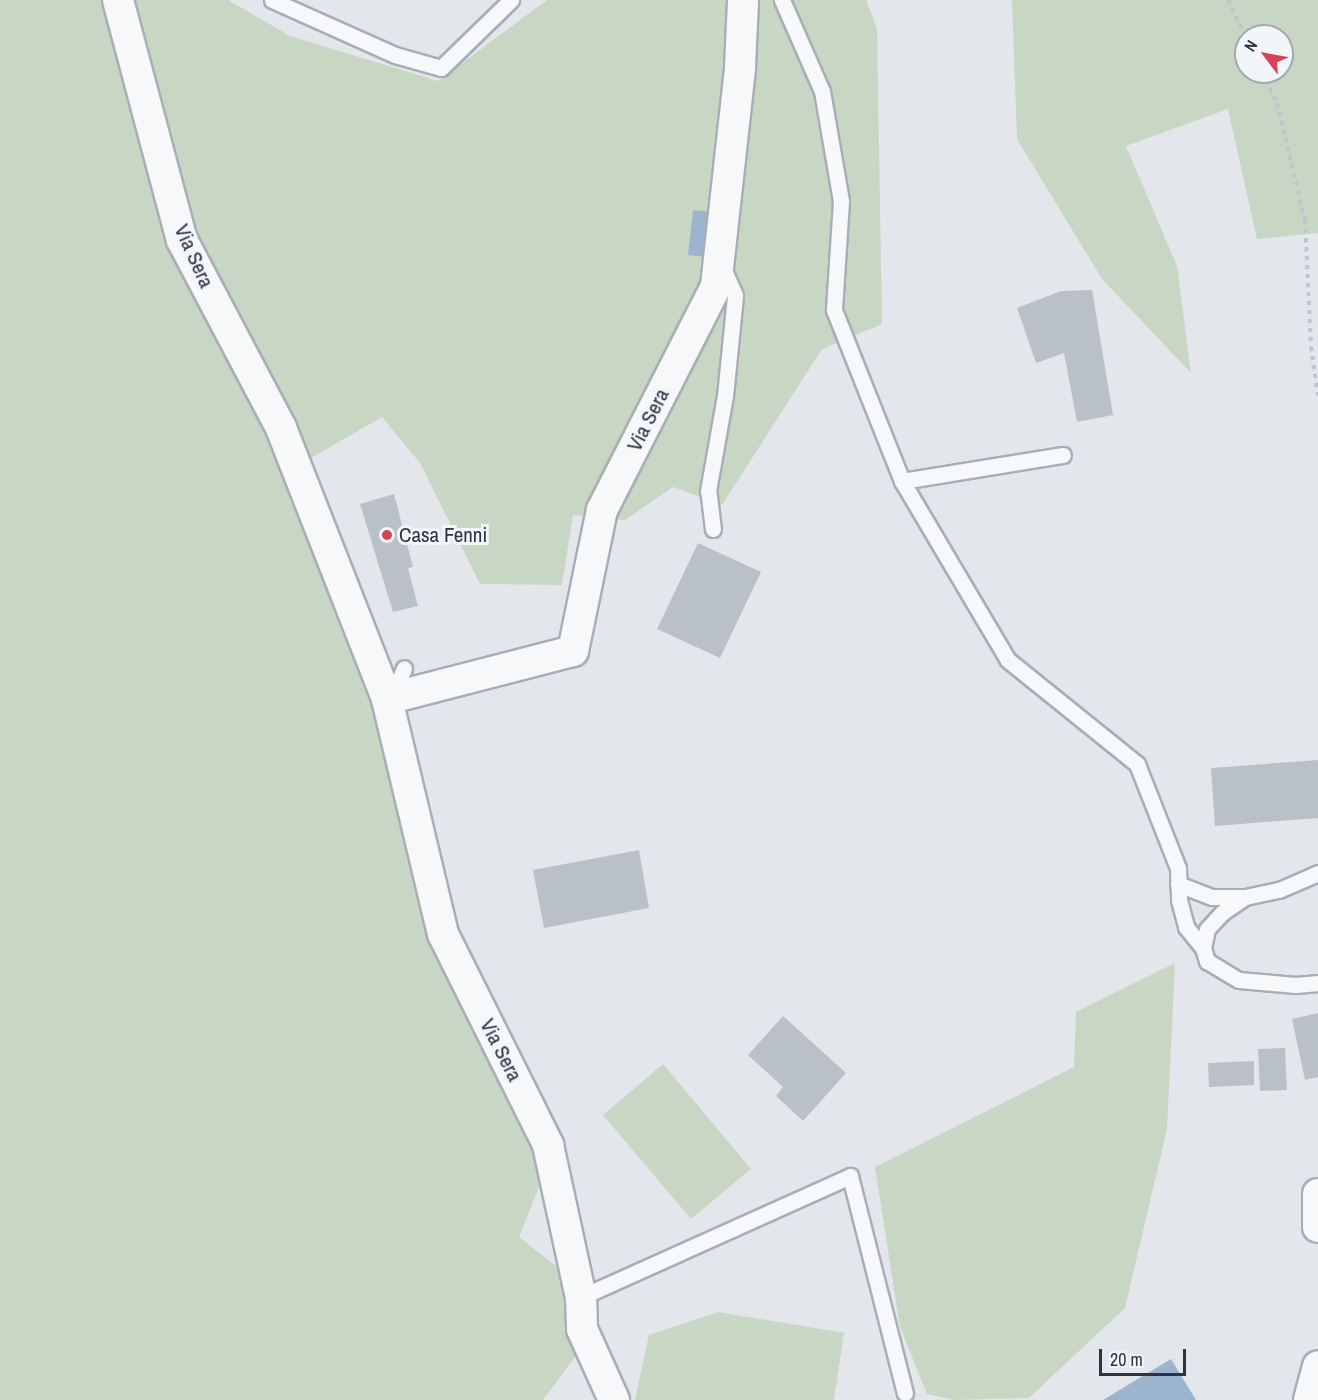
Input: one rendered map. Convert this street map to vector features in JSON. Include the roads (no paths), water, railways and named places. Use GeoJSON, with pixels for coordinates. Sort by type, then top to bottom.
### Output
{"type":"FeatureCollection","features":[{"type":"Feature","properties":{"kind":"street","name":"Via Sera"},"geometry":{"type":"LineString","coordinates":[[118,0],[182,240],[282,429],[389,698],[443,934],[548,1145],[581,1297],[582,1329],[614,1400]]}},
{"type":"Feature","properties":{"kind":"street","name":"Via Sera"},"geometry":{"type":"LineString","coordinates":[[389,698],[573,651],[602,510],[716,286],[740,67],[743,0]]}},
{"type":"Feature","properties":{"kind":"street"},"geometry":{"type":"LineString","coordinates":[[1318,1194],[1318,1227]]}},
{"type":"Feature","properties":{"kind":"street"},"geometry":{"type":"LineString","coordinates":[[1310,1400],[1318,1366]]}},
{"type":"Feature","properties":{"kind":"lane"},"geometry":{"type":"LineString","coordinates":[[272,0],[394,55],[441,68],[511,0]]}},
{"type":"Feature","properties":{"kind":"lane"},"geometry":{"type":"LineString","coordinates":[[782,0],[822,91],[841,201],[834,310],[902,481],[1008,660],[1137,764],[1178,868],[1178,884],[1186,927],[1203,948],[1207,961],[1239,980],[1296,985],[1318,983]]}},
{"type":"Feature","properties":{"kind":"lane"},"geometry":{"type":"LineString","coordinates":[[712,529],[708,491],[725,396],[735,295],[719,257]]}},
{"type":"Feature","properties":{"kind":"lane"},"geometry":{"type":"LineString","coordinates":[[902,481],[1063,455]]}},
{"type":"Feature","properties":{"kind":"lane"},"geometry":{"type":"LineString","coordinates":[[389,698],[404,668]]}},
{"type":"Feature","properties":{"kind":"lane"},"geometry":{"type":"LineString","coordinates":[[1178,884],[1212,897],[1245,897],[1279,890],[1318,873]]}},
{"type":"Feature","properties":{"kind":"lane"},"geometry":{"type":"LineString","coordinates":[[1203,948],[1207,929],[1223,912],[1245,897]]}},
{"type":"Feature","properties":{"kind":"lane"},"geometry":{"type":"LineString","coordinates":[[581,1297],[850,1176],[905,1393]]}},
{"type":"Feature","properties":{"kind":"water"},"geometry":{"type":"Polygon","coordinates":[[[693,210],[713,212],[708,257],[688,255],[693,210]]]}},
{"type":"Feature","properties":{"kind":"water"},"geometry":{"type":"Polygon","coordinates":[[[1171,1359],[1196,1400],[1103,1400],[1171,1359]]]}},
{"type":"Feature","properties":{"kind":"place","name":"Casa Fenni"},"geometry":{"type":"Point","coordinates":[387,535]}}]}
